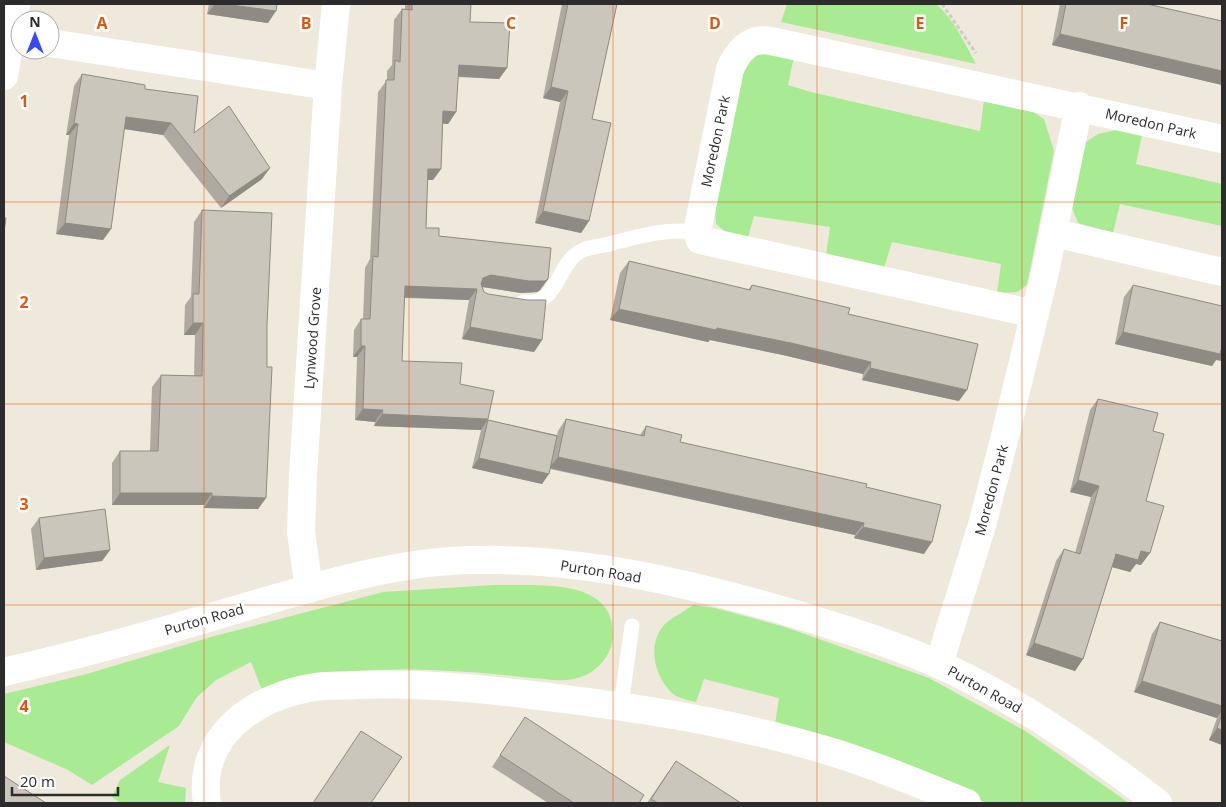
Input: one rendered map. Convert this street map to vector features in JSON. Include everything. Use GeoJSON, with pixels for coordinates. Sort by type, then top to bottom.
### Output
{"type":"FeatureCollection","features":[{"type":"Feature","properties":{"kind":"street","name":"Lynwood Grove"},"geometry":{"type":"LineString","coordinates":[[309,589],[301,532],[328,86],[336,4]]}},
{"type":"Feature","properties":{"kind":"street","name":"Moredon Park"},"geometry":{"type":"LineString","coordinates":[[697,232],[730,69],[738,52],[750,43],[763,39],[1079,106],[1222,139]]}},
{"type":"Feature","properties":{"kind":"street"},"geometry":{"type":"LineString","coordinates":[[60,45],[328,86]]}},
{"type":"Feature","properties":{"kind":"street"},"geometry":{"type":"LineString","coordinates":[[4,76],[10,56]]}},
{"type":"Feature","properties":{"kind":"street","name":"Moredon Park"},"geometry":{"type":"LineString","coordinates":[[939,664],[982,525],[1035,314],[1054,233],[1079,106]]}},
{"type":"Feature","properties":{"kind":"street"},"geometry":{"type":"LineString","coordinates":[[697,232],[700,240],[1035,314]]}},
{"type":"Feature","properties":{"kind":"street"},"geometry":{"type":"LineString","coordinates":[[1054,233],[1222,272]]}},
{"type":"Feature","properties":{"kind":"street","name":"Purton Road"},"geometry":{"type":"LineString","coordinates":[[4,672],[128,642],[370,572],[475,560],[546,563],[596,568],[752,601],[846,629],[939,664],[995,692],[1068,738],[1158,803]]}},
{"type":"Feature","properties":{"kind":"street"},"geometry":{"type":"LineString","coordinates":[[207,803],[206,774],[210,756],[220,739],[234,723],[258,706],[285,695],[315,687],[438,685],[621,706],[722,724],[832,752],[967,803]]}},
{"type":"Feature","properties":{"kind":"lane"},"geometry":{"type":"LineString","coordinates":[[510,300],[537,302],[546,298],[553,291],[571,259],[583,250],[659,231],[697,232]]}},
{"type":"Feature","properties":{"kind":"lane"},"geometry":{"type":"LineString","coordinates":[[621,706],[632,626]]}},
{"type":"Feature","properties":{"kind":"path"},"geometry":{"type":"LineString","coordinates":[[942,4],[968,39],[995,89]]}},
{"type":"Feature","properties":{"kind":"green space"},"geometry":{"type":"Polygon","coordinates":[[[787,4],[936,4],[954,24],[976,64],[781,22],[787,4]]]}},
{"type":"Feature","properties":{"kind":"green space"},"geometry":{"type":"Polygon","coordinates":[[[757,51],[794,57],[788,85],[811,92],[980,131],[984,100],[1030,110],[1044,119],[1054,151],[1027,285],[1017,292],[997,293],[1001,264],[892,242],[884,268],[826,255],[830,227],[754,216],[748,237],[728,234],[716,224],[715,205],[737,79],[757,51]]]}},
{"type":"Feature","properties":{"kind":"green space"},"geometry":{"type":"Polygon","coordinates":[[[1120,129],[1142,135],[1136,164],[1222,184],[1222,226],[1120,204],[1113,233],[1078,223],[1072,208],[1077,177],[1086,142],[1098,134],[1120,129]]]}},
{"type":"Feature","properties":{"kind":"green space"},"geometry":{"type":"Polygon","coordinates":[[[493,585],[552,586],[572,589],[590,595],[603,605],[611,620],[612,642],[605,659],[586,675],[569,680],[550,680],[459,671],[383,670],[333,673],[262,690],[251,662],[216,680],[196,698],[179,726],[92,785],[68,770],[4,742],[4,694],[83,675],[211,637],[383,592],[493,585]]]}},
{"type":"Feature","properties":{"kind":"green space"},"geometry":{"type":"Polygon","coordinates":[[[693,605],[715,608],[785,627],[929,678],[1027,732],[1129,803],[987,803],[924,777],[775,724],[779,698],[704,679],[696,702],[679,697],[671,692],[660,677],[654,650],[659,633],[664,625],[693,605]]]}},
{"type":"Feature","properties":{"kind":"green space"},"geometry":{"type":"Polygon","coordinates":[[[170,745],[158,782],[186,788],[185,803],[120,803],[112,797],[120,780],[170,745]]]}},
{"type":"Feature","properties":{"kind":"building"},"geometry":{"type":"Polygon","coordinates":[[[223,4],[277,4],[276,11],[223,4]]]}},
{"type":"Feature","properties":{"kind":"building"},"geometry":{"type":"Polygon","coordinates":[[[412,4],[471,4],[470,22],[510,23],[507,68],[459,65],[456,112],[443,111],[441,169],[428,169],[426,228],[439,228],[439,236],[551,248],[548,279],[545,281],[529,281],[491,275],[483,278],[481,284],[484,292],[488,294],[527,300],[546,300],[542,340],[470,327],[477,289],[405,286],[402,361],[462,363],[460,384],[494,391],[488,419],[382,414],[383,410],[363,409],[365,346],[361,346],[361,319],[370,319],[373,256],[378,257],[386,80],[394,80],[395,60],[400,62],[402,9],[412,10],[412,4]]]}},
{"type":"Feature","properties":{"kind":"building"},"geometry":{"type":"Polygon","coordinates":[[[568,4],[617,4],[592,119],[611,123],[589,221],[543,211],[568,91],[551,87],[568,4]]]}},
{"type":"Feature","properties":{"kind":"building"},"geometry":{"type":"Polygon","coordinates":[[[1066,4],[1147,4],[1222,21],[1222,71],[1060,34],[1066,4]]]}},
{"type":"Feature","properties":{"kind":"building"},"geometry":{"type":"Polygon","coordinates":[[[82,74],[145,85],[145,89],[198,96],[194,133],[229,106],[270,168],[229,196],[171,123],[126,117],[111,229],[65,223],[78,124],[74,123],[82,74]]]}},
{"type":"Feature","properties":{"kind":"building"},"geometry":{"type":"Polygon","coordinates":[[[202,210],[272,213],[267,367],[272,367],[266,498],[212,496],[212,493],[120,493],[120,451],[158,451],[161,375],[202,376],[203,323],[193,323],[193,294],[199,294],[202,210]]]}},
{"type":"Feature","properties":{"kind":"building"},"geometry":{"type":"Polygon","coordinates":[[[629,261],[750,290],[752,285],[850,308],[848,314],[978,344],[967,390],[870,368],[871,362],[791,343],[717,328],[716,330],[619,309],[629,261]]]}},
{"type":"Feature","properties":{"kind":"building"},"geometry":{"type":"Polygon","coordinates":[[[1133,285],[1222,306],[1222,347],[1220,354],[1123,332],[1133,285]]]}},
{"type":"Feature","properties":{"kind":"building"},"geometry":{"type":"Polygon","coordinates":[[[1098,399],[1158,413],[1153,431],[1164,434],[1146,501],[1164,506],[1150,553],[1141,551],[1138,560],[1116,554],[1083,659],[1034,643],[1064,549],[1080,554],[1099,486],[1078,480],[1098,399]]]}},
{"type":"Feature","properties":{"kind":"building"},"geometry":{"type":"Polygon","coordinates":[[[566,419],[644,436],[646,426],[682,435],[680,442],[867,484],[866,487],[941,505],[932,542],[863,527],[864,523],[558,457],[566,419]]]}},
{"type":"Feature","properties":{"kind":"building"},"geometry":{"type":"Polygon","coordinates":[[[488,420],[557,436],[549,474],[479,458],[488,420]]]}},
{"type":"Feature","properties":{"kind":"building"},"geometry":{"type":"Polygon","coordinates":[[[105,509],[110,550],[44,558],[39,518],[105,509]]]}},
{"type":"Feature","properties":{"kind":"building"},"geometry":{"type":"Polygon","coordinates":[[[1160,622],[1222,641],[1222,706],[1142,681],[1160,622]]]}},
{"type":"Feature","properties":{"kind":"building"},"geometry":{"type":"Polygon","coordinates":[[[1222,714],[1222,730],[1217,728],[1222,714]]]}},
{"type":"Feature","properties":{"kind":"building"},"geometry":{"type":"Polygon","coordinates":[[[525,717],[644,795],[639,803],[574,803],[500,755],[525,717]]]}},
{"type":"Feature","properties":{"kind":"building"},"geometry":{"type":"Polygon","coordinates":[[[361,731],[402,757],[371,803],[313,803],[361,731]]]}},
{"type":"Feature","properties":{"kind":"building"},"geometry":{"type":"Polygon","coordinates":[[[676,761],[741,803],[658,803],[651,799],[676,761]]]}},
{"type":"Feature","properties":{"kind":"building"},"geometry":{"type":"Polygon","coordinates":[[[4,776],[46,803],[4,803],[4,776]]]}}]}
